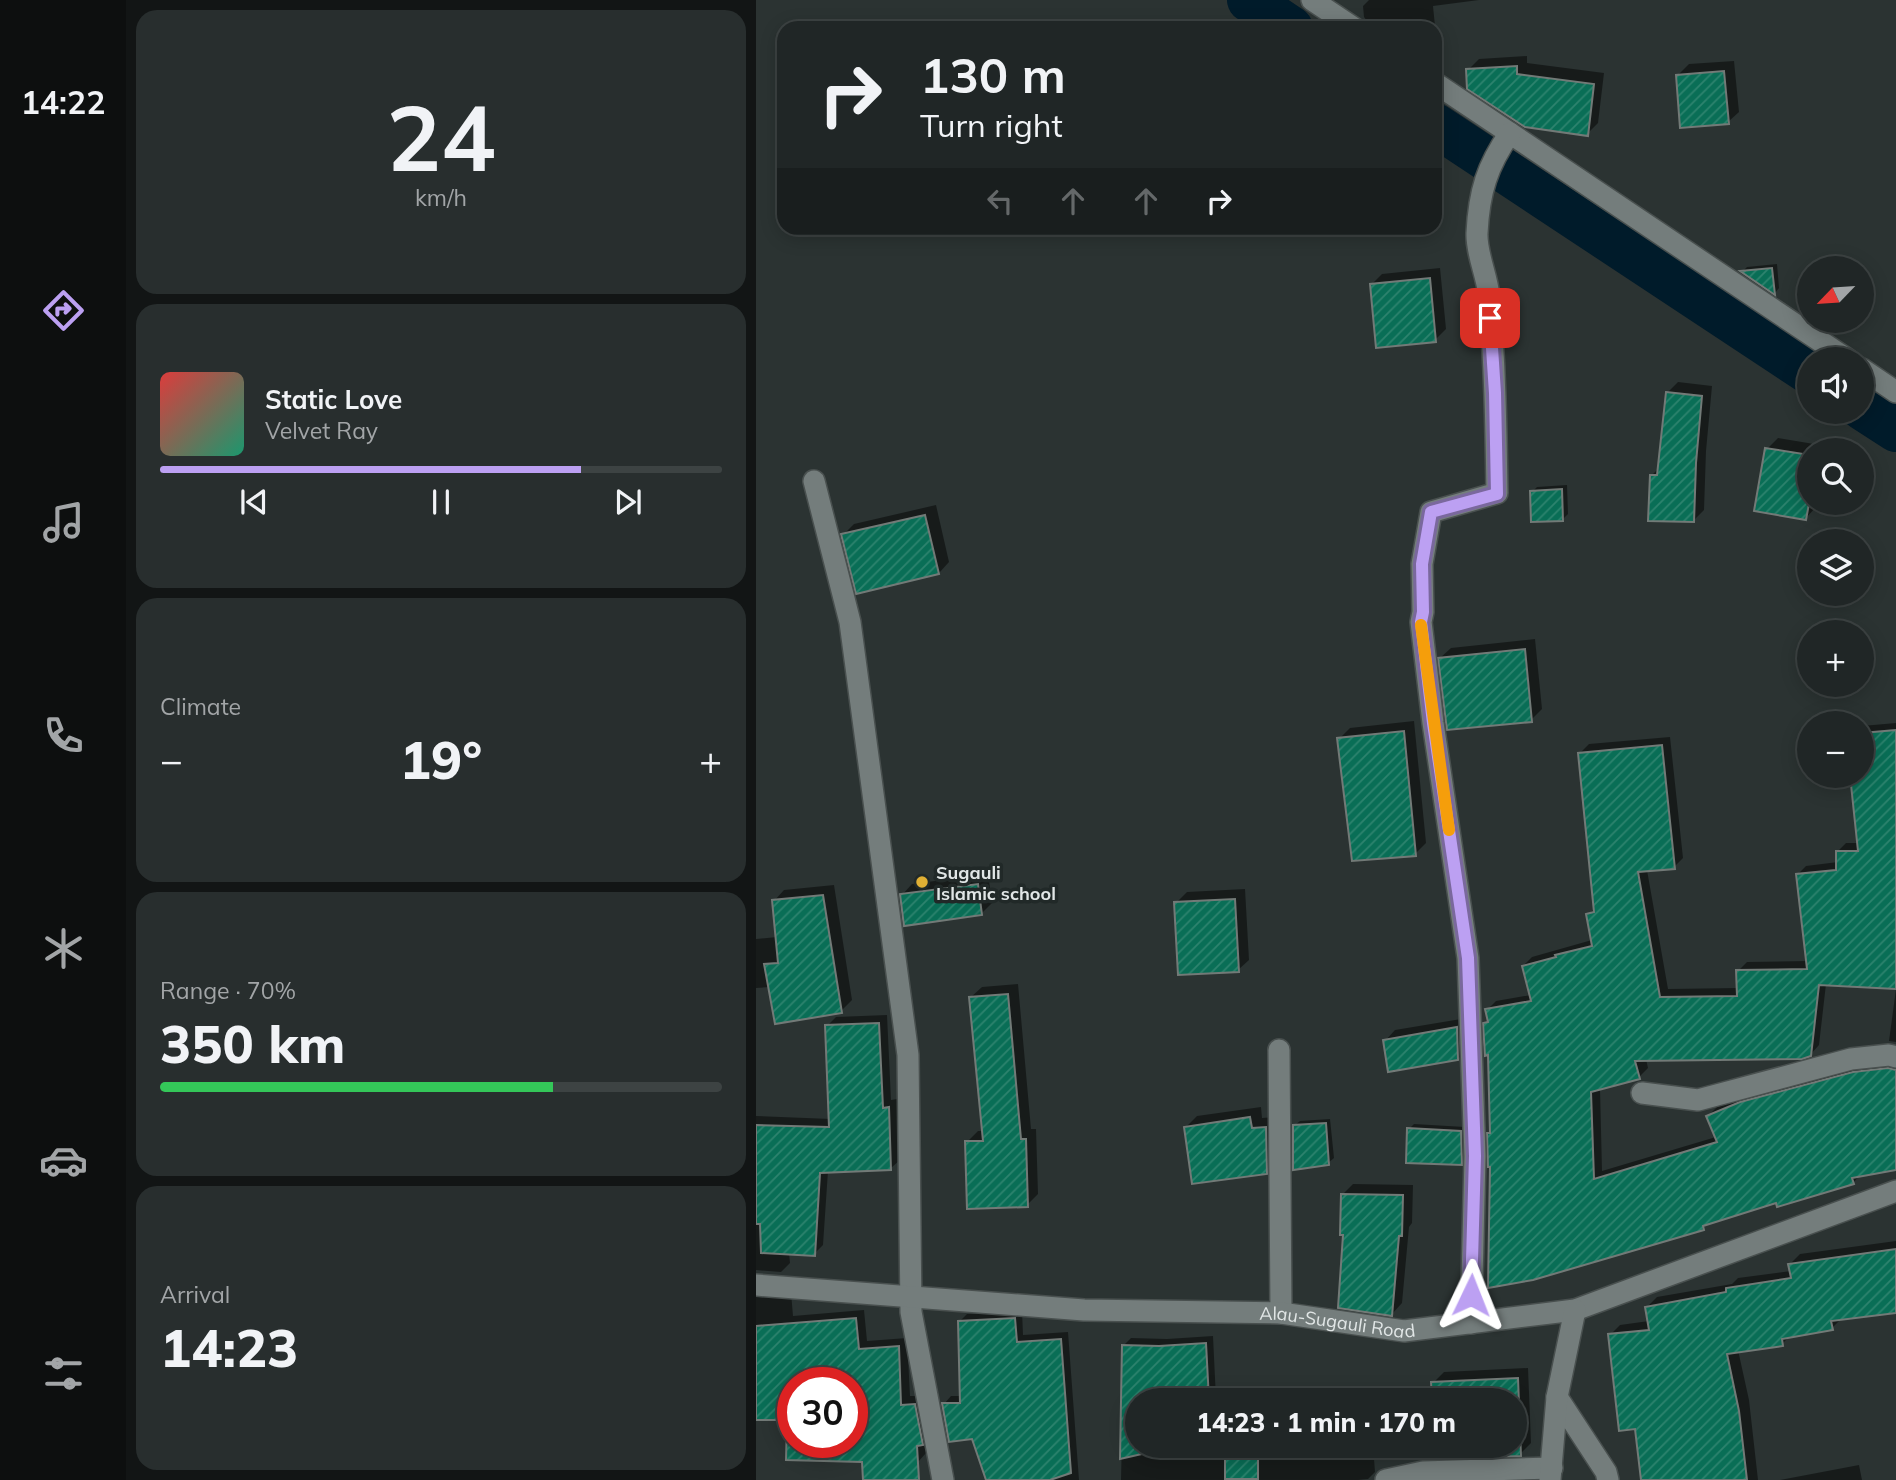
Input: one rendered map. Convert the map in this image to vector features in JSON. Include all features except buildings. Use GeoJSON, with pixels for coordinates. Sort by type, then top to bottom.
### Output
{"type":"FeatureCollection","features":[{"type":"Feature","properties":{"kind":"street"},"geometry":{"type":"LineString","coordinates":[[1312,0],[1344,21]]}},
{"type":"Feature","properties":{"kind":"street"},"geometry":{"type":"LineString","coordinates":[[1442,88],[1829,347]]}},
{"type":"Feature","properties":{"kind":"street"},"geometry":{"type":"LineString","coordinates":[[1471,1323],[1475,1156],[1468,958],[1433,723],[1421,622],[1422,564],[1431,512],[1497,494],[1489,292],[1477,236],[1483,182],[1510,133]]}},
{"type":"Feature","properties":{"kind":"street"},"geometry":{"type":"LineString","coordinates":[[1874,377],[1896,392]]}},
{"type":"Feature","properties":{"kind":"street"},"geometry":{"type":"LineString","coordinates":[[814,481],[850,622],[908,1055],[909,1297],[943,1480]]}},
{"type":"Feature","properties":{"kind":"street"},"geometry":{"type":"LineString","coordinates":[[1279,1050],[1281,1313]]}},
{"type":"Feature","properties":{"kind":"street"},"geometry":{"type":"LineString","coordinates":[[1642,1093],[1698,1100],[1851,1059],[1889,1055],[1896,1058]]}},
{"type":"Feature","properties":{"kind":"street","name":"Alau-Sugauli Road"},"geometry":{"type":"LineString","coordinates":[[756,1284],[1084,1310],[1281,1313],[1404,1331],[1574,1310],[1896,1191]]}},
{"type":"Feature","properties":{"kind":"street"},"geometry":{"type":"LineString","coordinates":[[1385,1480],[1423,1472],[1551,1474],[1557,1397],[1574,1310]]}},
{"type":"Feature","properties":{"kind":"street"},"geometry":{"type":"LineString","coordinates":[[1557,1397],[1606,1472],[1608,1480]]}},
{"type":"Feature","properties":{"kind":"waterway"},"geometry":{"type":"LineString","coordinates":[[1249,0],[1280,21]]}},
{"type":"Feature","properties":{"kind":"waterway"},"geometry":{"type":"LineString","coordinates":[[1442,130],[1797,364]]}},
{"type":"Feature","properties":{"kind":"waterway"},"geometry":{"type":"LineString","coordinates":[[1874,416],[1896,430]]}},
{"type":"Feature","properties":{"kind":"slow traffic"},"geometry":{"type":"LineString","coordinates":[[1421,625],[1449,830]]}},
{"type":"Feature","properties":{"kind":"place","name":"Sugauli Islamic school"},"geometry":{"type":"Point","coordinates":[922,882]}},
{"type":"Feature","properties":{"kind":"route"},"geometry":{"type":"LineString","coordinates":[[1471,1295],[1475,1156],[1468,958],[1433,723],[1421,622],[1422,564],[1431,512],[1497,494],[1490,318]]}}]}
